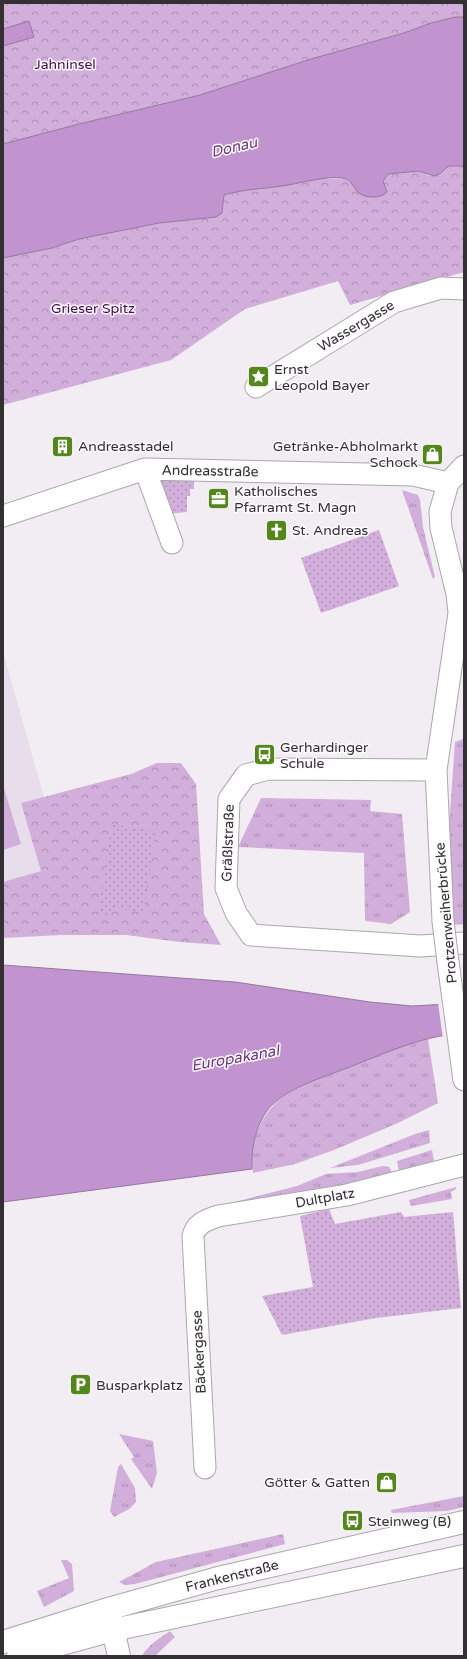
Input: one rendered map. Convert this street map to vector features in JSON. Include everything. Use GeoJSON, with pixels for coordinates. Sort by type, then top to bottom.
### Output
{"type":"FeatureCollection","features":[{"type":"Feature","properties":{"kind":"main road","name":"Frankenstraße"},"geometry":{"type":"LineString","coordinates":[[75,1639],[108,1609],[218,1578],[464,1522]]}},
{"type":"Feature","properties":{"kind":"main road","name":"Frankenstraße"},"geometry":{"type":"LineString","coordinates":[[3,1642],[75,1639],[464,1556]]}},
{"type":"Feature","properties":{"kind":"main road"},"geometry":{"type":"LineString","coordinates":[[108,1609],[119,1656]]}},
{"type":"Feature","properties":{"kind":"main road","name":"Frankenstraße"},"geometry":{"type":"LineString","coordinates":[[18,1656],[41,1640]]}},
{"type":"Feature","properties":{"kind":"street","name":"Wassergasse"},"geometry":{"type":"LineString","coordinates":[[256,387],[394,302],[441,288],[464,289]]}},
{"type":"Feature","properties":{"kind":"street"},"geometry":{"type":"LineString","coordinates":[[448,483],[464,466]]}},
{"type":"Feature","properties":{"kind":"street"},"geometry":{"type":"LineString","coordinates":[[145,470],[172,543]]}},
{"type":"Feature","properties":{"kind":"street","name":"Andreasstraße"},"geometry":{"type":"LineString","coordinates":[[3,516],[145,470],[413,475],[448,483]]}},
{"type":"Feature","properties":{"kind":"street","name":"Protzenweiherbrücke"},"geometry":{"type":"LineString","coordinates":[[448,483],[440,512],[441,528],[457,594],[459,614],[436,770],[444,921],[464,1080]]}},
{"type":"Feature","properties":{"kind":"street","name":"Gräßlstraße"},"geometry":{"type":"LineString","coordinates":[[436,770],[268,769],[246,775],[229,799],[226,888],[236,913],[251,935],[421,946],[464,943]]}},
{"type":"Feature","properties":{"kind":"street","name":"Dultplatz"},"geometry":{"type":"LineString","coordinates":[[193,1236],[194,1230],[202,1222],[218,1216],[347,1195],[464,1165]]}},
{"type":"Feature","properties":{"kind":"street","name":"Bäckergasse"},"geometry":{"type":"LineString","coordinates":[[193,1236],[205,1468]]}},
{"type":"Feature","properties":{"kind":"shaded area"},"geometry":{"type":"Polygon","coordinates":[[[3,652],[44,797],[21,803],[42,871],[3,882],[3,652]]]}},
{"type":"Feature","properties":{"kind":"green space","name":"Jahninsel"},"geometry":{"type":"Polygon","coordinates":[[[3,3],[464,3],[464,17],[455,17],[431,23],[404,33],[311,59],[200,95],[3,144],[3,3]]]}},
{"type":"Feature","properties":{"kind":"green space","name":"Grieser Spitz"},"geometry":{"type":"Polygon","coordinates":[[[448,166],[464,166],[464,272],[350,305],[338,281],[245,309],[171,360],[3,405],[3,258],[52,248],[79,239],[159,223],[216,217],[223,208],[224,195],[238,191],[320,179],[344,178],[370,197],[378,197],[386,190],[383,181],[388,174],[418,171],[430,176],[443,171],[448,166]]]}},
{"type":"Feature","properties":{"kind":"green space"},"geometry":{"type":"Polygon","coordinates":[[[194,480],[194,489],[190,489],[190,496],[187,496],[187,512],[167,514],[156,481],[194,480]]]}},
{"type":"Feature","properties":{"kind":"green space"},"geometry":{"type":"Polygon","coordinates":[[[402,490],[418,495],[420,500],[423,527],[435,577],[433,579],[402,490]]]}},
{"type":"Feature","properties":{"kind":"green space"},"geometry":{"type":"Polygon","coordinates":[[[379,530],[399,586],[321,613],[301,558],[379,530]]]}},
{"type":"Feature","properties":{"kind":"green space"},"geometry":{"type":"Polygon","coordinates":[[[463,739],[464,924],[453,925],[449,827],[455,742],[463,739]]]}},
{"type":"Feature","properties":{"kind":"green space"},"geometry":{"type":"Polygon","coordinates":[[[157,763],[181,763],[196,784],[204,914],[221,945],[180,942],[126,935],[61,935],[3,938],[3,882],[41,871],[21,803],[131,774],[157,763]]]}},
{"type":"Feature","properties":{"kind":"green space"},"geometry":{"type":"Polygon","coordinates":[[[3,785],[21,844],[3,850],[3,785]]]}},
{"type":"Feature","properties":{"kind":"green space"},"geometry":{"type":"Polygon","coordinates":[[[261,798],[371,800],[370,811],[402,814],[410,912],[391,924],[365,921],[364,853],[238,847],[261,798]]]}},
{"type":"Feature","properties":{"kind":"green space"},"geometry":{"type":"Polygon","coordinates":[[[112,824],[155,831],[144,912],[113,908],[108,915],[101,913],[99,907],[112,824]]]}},
{"type":"Feature","properties":{"kind":"green space"},"geometry":{"type":"Polygon","coordinates":[[[428,1039],[438,1103],[398,1123],[334,1150],[295,1164],[253,1173],[252,1151],[258,1130],[268,1112],[284,1096],[304,1084],[382,1053],[428,1039]]]}},
{"type":"Feature","properties":{"kind":"green space"},"geometry":{"type":"Polygon","coordinates":[[[429,1130],[430,1143],[358,1165],[330,1168],[415,1134],[429,1130]]]}},
{"type":"Feature","properties":{"kind":"green space"},"geometry":{"type":"Polygon","coordinates":[[[432,1150],[434,1161],[399,1171],[397,1161],[432,1150]]]}},
{"type":"Feature","properties":{"kind":"green space"},"geometry":{"type":"Polygon","coordinates":[[[383,1166],[389,1167],[392,1172],[335,1188],[219,1206],[297,1186],[326,1174],[358,1172],[383,1166]]]}},
{"type":"Feature","properties":{"kind":"green space"},"geometry":{"type":"Polygon","coordinates":[[[456,1187],[456,1189],[451,1192],[452,1199],[411,1206],[409,1200],[456,1187]]]}},
{"type":"Feature","properties":{"kind":"green space"},"geometry":{"type":"Polygon","coordinates":[[[329,1209],[335,1224],[401,1212],[404,1217],[453,1212],[461,1308],[376,1318],[282,1335],[262,1296],[313,1287],[300,1216],[329,1209]]]}},
{"type":"Feature","properties":{"kind":"green space"},"geometry":{"type":"Polygon","coordinates":[[[119,1434],[153,1441],[157,1473],[152,1489],[131,1459],[134,1457],[119,1434]]]}},
{"type":"Feature","properties":{"kind":"green space"},"geometry":{"type":"Polygon","coordinates":[[[121,1464],[135,1488],[136,1502],[129,1509],[114,1517],[110,1511],[118,1467],[121,1464]]]}},
{"type":"Feature","properties":{"kind":"green space"},"geometry":{"type":"Polygon","coordinates":[[[464,1496],[464,1507],[447,1511],[392,1513],[391,1510],[464,1496]]]}},
{"type":"Feature","properties":{"kind":"green space"},"geometry":{"type":"Polygon","coordinates":[[[283,1534],[285,1544],[135,1584],[125,1585],[119,1582],[156,1562],[283,1534]]]}},
{"type":"Feature","properties":{"kind":"green space"},"geometry":{"type":"Polygon","coordinates":[[[61,1560],[67,1560],[72,1564],[74,1591],[44,1607],[37,1591],[69,1578],[61,1560]]]}},
{"type":"Feature","properties":{"kind":"green space"},"geometry":{"type":"Polygon","coordinates":[[[170,1631],[175,1637],[155,1656],[142,1656],[151,1645],[170,1631]]]}},
{"type":"Feature","properties":{"kind":"water","name":"Donau"},"geometry":{"type":"Polygon","coordinates":[[[455,17],[464,17],[464,166],[448,166],[441,173],[434,176],[418,171],[388,174],[383,181],[387,192],[377,197],[362,195],[348,180],[338,177],[238,191],[224,195],[222,213],[216,217],[159,223],[79,239],[52,248],[3,258],[3,144],[200,95],[311,59],[455,17]]]}},
{"type":"Feature","properties":{"kind":"water"},"geometry":{"type":"Polygon","coordinates":[[[29,21],[34,37],[3,46],[3,29],[29,21]]]}},
{"type":"Feature","properties":{"kind":"water","name":"Europakanal"},"geometry":{"type":"Polygon","coordinates":[[[3,965],[235,982],[370,1002],[412,1006],[448,1004],[464,1034],[439,1036],[410,1044],[317,1079],[288,1093],[271,1106],[258,1128],[252,1152],[252,1169],[3,1202],[3,965]]]}},
{"type":"Feature","properties":{"kind":"pier"},"geometry":{"type":"Polygon","coordinates":[[[464,999],[464,1036],[443,1039],[438,1003],[464,999]]]}},
{"type":"Feature","properties":{"kind":"place","name":"Ernst Leopold Bayer"},"geometry":{"type":"Point","coordinates":[258,377]}},
{"type":"Feature","properties":{"kind":"place","name":"Andreasstadel"},"geometry":{"type":"Point","coordinates":[62,446]}},
{"type":"Feature","properties":{"kind":"place","name":"Getränke-Abholmarkt Schock"},"geometry":{"type":"Point","coordinates":[433,454]}},
{"type":"Feature","properties":{"kind":"place","name":"Katholisches Pfarramt St. Magn"},"geometry":{"type":"Point","coordinates":[219,499]}},
{"type":"Feature","properties":{"kind":"place","name":"St. Andreas"},"geometry":{"type":"Point","coordinates":[277,530]}},
{"type":"Feature","properties":{"kind":"place","name":"Gerhardinger Schule"},"geometry":{"type":"Point","coordinates":[265,755]}},
{"type":"Feature","properties":{"kind":"place","name":"Busparkplatz"},"geometry":{"type":"Point","coordinates":[80,1385]}},
{"type":"Feature","properties":{"kind":"place","name":"Götter & Gatten"},"geometry":{"type":"Point","coordinates":[386,1482]}},
{"type":"Feature","properties":{"kind":"place","name":"Steinweg (B)"},"geometry":{"type":"Point","coordinates":[352,1521]}}]}
